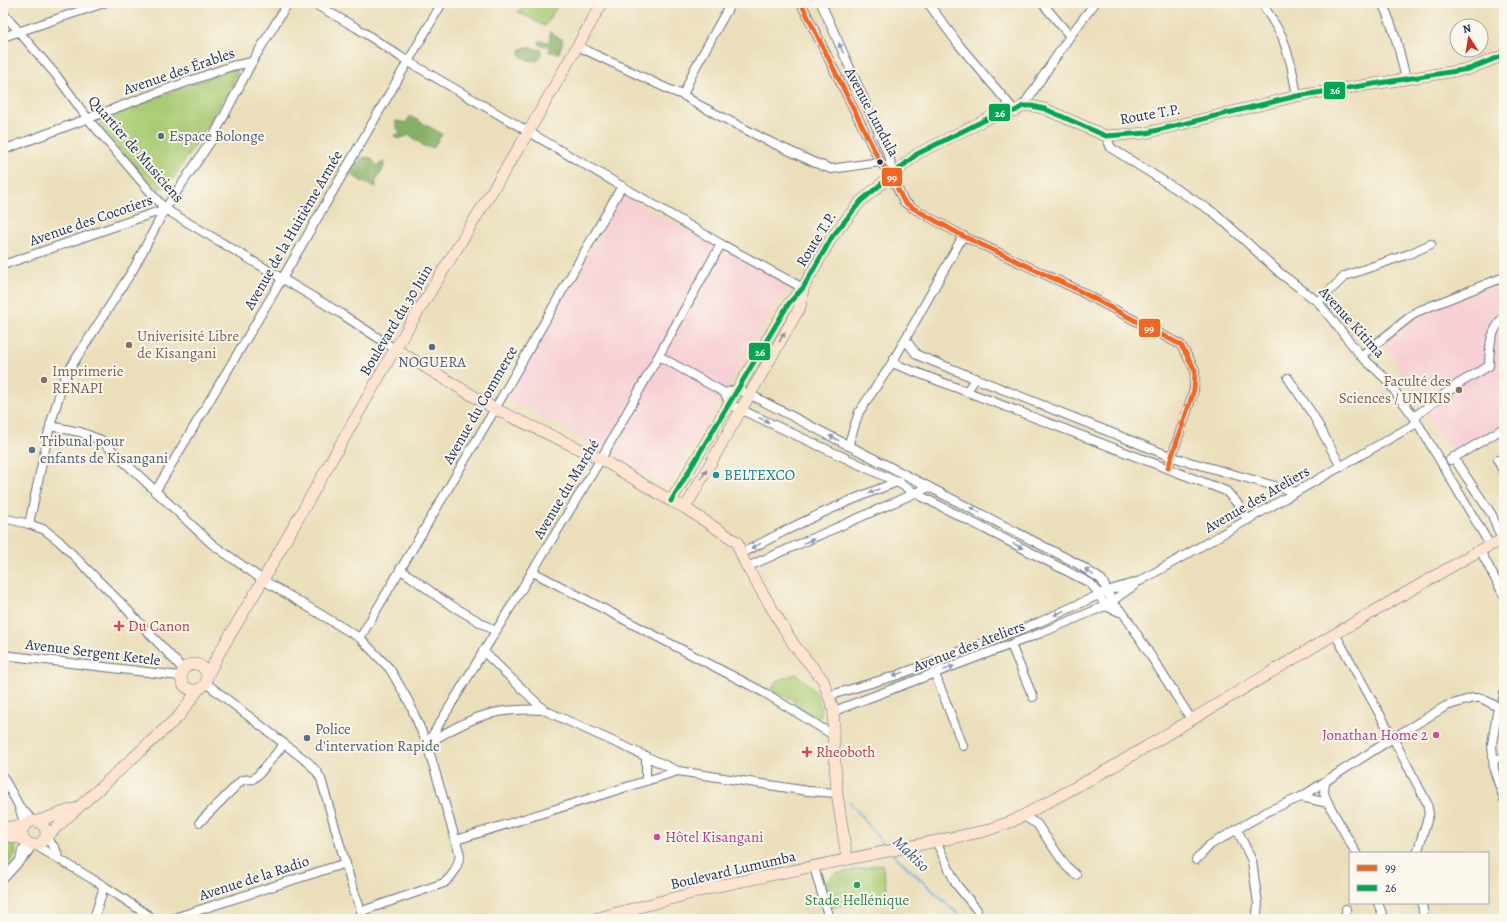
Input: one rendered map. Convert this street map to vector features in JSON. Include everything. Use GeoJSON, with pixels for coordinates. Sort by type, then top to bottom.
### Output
{"type":"FeatureCollection","features":[{"type":"Feature","properties":{"kind":"street"},"geometry":{"type":"LineString","coordinates":[[3,37],[104,3]]}},
{"type":"Feature","properties":{"kind":"street"},"geometry":{"type":"LineString","coordinates":[[29,524],[50,426],[66,376],[72,364],[134,268],[166,209],[211,141],[252,62],[288,3]]}},
{"type":"Feature","properties":{"kind":"street"},"geometry":{"type":"LineString","coordinates":[[313,3],[357,28],[407,61],[721,244],[803,288]]}},
{"type":"Feature","properties":{"kind":"street","name":"Avenue de la Huitième Armée"},"geometry":{"type":"LineString","coordinates":[[155,492],[282,279],[442,3]]}},
{"type":"Feature","properties":{"kind":"street","name":"Boulevard du 30 Juin"},"geometry":{"type":"LineString","coordinates":[[180,716],[204,683],[218,655],[263,580],[395,349],[529,132],[602,3]]}},
{"type":"Feature","properties":{"kind":"street"},"geometry":{"type":"LineString","coordinates":[[683,95],[694,70],[731,3]]}},
{"type":"Feature","properties":{"kind":"street","name":"Avenue Lundula"},"geometry":{"type":"LineString","coordinates":[[801,3],[880,162],[891,175]]}},
{"type":"Feature","properties":{"kind":"street","name":"Avenue Lundula"},"geometry":{"type":"LineString","coordinates":[[821,3],[890,158],[891,175]]}},
{"type":"Feature","properties":{"kind":"street"},"geometry":{"type":"LineString","coordinates":[[928,3],[959,45],[1018,109],[1095,3]]}},
{"type":"Feature","properties":{"kind":"street"},"geometry":{"type":"LineString","coordinates":[[1042,3],[1070,36]]}},
{"type":"Feature","properties":{"kind":"street"},"geometry":{"type":"LineString","coordinates":[[1262,3],[1282,36],[1291,64],[1297,96]]}},
{"type":"Feature","properties":{"kind":"street"},"geometry":{"type":"LineString","coordinates":[[1382,3],[1388,15],[1399,49],[1406,79]]}},
{"type":"Feature","properties":{"kind":"street","name":"Quartier de Musiciens"},"geometry":{"type":"LineString","coordinates":[[3,13],[56,75],[88,119],[166,209],[340,313],[395,349]]}},
{"type":"Feature","properties":{"kind":"street"},"geometry":{"type":"LineString","coordinates":[[577,46],[683,95],[697,104],[764,139],[831,169],[880,162]]}},
{"type":"Feature","properties":{"kind":"street","name":"Route T.P."},"geometry":{"type":"LineString","coordinates":[[670,501],[790,303],[803,288],[832,237],[861,201],[916,154],[1001,112],[1032,106],[1045,109],[1106,136],[1146,133],[1297,96],[1469,69],[1504,55]]}},
{"type":"Feature","properties":{"kind":"street","name":"Avenue des Érables"},"geometry":{"type":"LineString","coordinates":[[3,150],[221,70],[252,62]]}},
{"type":"Feature","properties":{"kind":"street","name":"Avenue Kitima"},"geometry":{"type":"LineString","coordinates":[[1106,136],[1111,148],[1216,214],[1280,273],[1318,302],[1361,356],[1385,378],[1416,420],[1443,464],[1485,548],[1504,596]]}},
{"type":"Feature","properties":{"kind":"street"},"geometry":{"type":"LineString","coordinates":[[891,175],[904,202],[963,236],[1074,288],[1181,345],[1195,370],[1194,390],[1168,468]]}},
{"type":"Feature","properties":{"kind":"street","name":"Avenue du Commerce"},"geometry":{"type":"LineString","coordinates":[[360,638],[495,409],[622,186]]}},
{"type":"Feature","properties":{"kind":"street","name":"Avenue des Cocotiers"},"geometry":{"type":"LineString","coordinates":[[3,265],[166,209]]}},
{"type":"Feature","properties":{"kind":"street"},"geometry":{"type":"LineString","coordinates":[[848,446],[859,412],[892,363],[963,236]]}},
{"type":"Feature","properties":{"kind":"street","name":"Avenue du Marché"},"geometry":{"type":"LineString","coordinates":[[427,744],[531,571],[601,459],[721,244]]}},
{"type":"Feature","properties":{"kind":"street"},"geometry":{"type":"LineString","coordinates":[[1318,302],[1345,276],[1409,254],[1431,244]]}},
{"type":"Feature","properties":{"kind":"street"},"geometry":{"type":"LineString","coordinates":[[1361,356],[1416,312],[1504,277]]}},
{"type":"Feature","properties":{"kind":"street","name":"Route T.P."},"geometry":{"type":"LineString","coordinates":[[685,508],[800,307],[803,288]]}},
{"type":"Feature","properties":{"kind":"street","name":"Avenue des Ateliers"},"geometry":{"type":"LineString","coordinates":[[834,711],[1011,645],[1108,604],[1140,581],[1341,466],[1416,420],[1458,384],[1489,366],[1490,341],[1495,328],[1504,316]]}},
{"type":"Feature","properties":{"kind":"street"},"geometry":{"type":"LineString","coordinates":[[905,339],[917,355],[1172,457],[1296,492]]}},
{"type":"Feature","properties":{"kind":"street"},"geometry":{"type":"LineString","coordinates":[[395,349],[495,409],[601,459],[670,501],[685,508],[737,542],[740,554],[747,567],[794,646],[823,680],[834,711],[833,735],[837,793],[847,859]]}},
{"type":"Feature","properties":{"kind":"street"},"geometry":{"type":"LineString","coordinates":[[659,356],[725,392],[737,389],[750,394],[1078,564],[1102,580],[1107,591],[1108,604]]}},
{"type":"Feature","properties":{"kind":"street"},"geometry":{"type":"LineString","coordinates":[[892,363],[1226,491],[1237,503],[1248,520]]}},
{"type":"Feature","properties":{"kind":"street"},"geometry":{"type":"LineString","coordinates":[[967,391],[976,378]]}},
{"type":"Feature","properties":{"kind":"street"},"geometry":{"type":"LineString","coordinates":[[1288,378],[1313,415],[1341,466]]}},
{"type":"Feature","properties":{"kind":"street"},"geometry":{"type":"LineString","coordinates":[[725,392],[729,404],[897,482],[915,493],[1090,583],[1108,604],[1124,614],[1191,719]]}},
{"type":"Feature","properties":{"kind":"street"},"geometry":{"type":"LineString","coordinates":[[50,426],[80,432],[100,440],[212,544],[263,580],[360,638],[390,669],[409,702],[427,744],[456,840],[460,855],[457,868],[452,877],[444,883],[363,915],[352,886],[322,779],[309,763],[204,683]]}},
{"type":"Feature","properties":{"kind":"street"},"geometry":{"type":"LineString","coordinates":[[1443,464],[1504,428]]}},
{"type":"Feature","properties":{"kind":"street"},"geometry":{"type":"LineString","coordinates":[[1453,457],[1492,515],[1503,539]]}},
{"type":"Feature","properties":{"kind":"street"},"geometry":{"type":"LineString","coordinates":[[1498,460],[1504,474]]}},
{"type":"Feature","properties":{"kind":"street"},"geometry":{"type":"LineString","coordinates":[[740,554],[790,527],[910,477]]}},
{"type":"Feature","properties":{"kind":"street"},"geometry":{"type":"LineString","coordinates":[[747,567],[929,487]]}},
{"type":"Feature","properties":{"kind":"street"},"geometry":{"type":"LineString","coordinates":[[3,518],[29,524],[46,530],[120,602],[182,677],[190,690],[204,683]]}},
{"type":"Feature","properties":{"kind":"street"},"geometry":{"type":"LineString","coordinates":[[1503,539],[1504,528]]}},
{"type":"Feature","properties":{"kind":"street","name":"Boulevard Lumumba"},"geometry":{"type":"LineString","coordinates":[[594,919],[633,914],[723,886],[878,852],[985,831],[1000,826],[1023,816],[1109,769],[1335,634],[1503,539]]}},
{"type":"Feature","properties":{"kind":"street"},"geometry":{"type":"LineString","coordinates":[[400,569],[444,602],[495,631]]}},
{"type":"Feature","properties":{"kind":"street"},"geometry":{"type":"LineString","coordinates":[[531,571],[765,693],[833,735]]}},
{"type":"Feature","properties":{"kind":"street","name":"Avenue des Ateliers"},"geometry":{"type":"LineString","coordinates":[[828,696],[898,675],[958,653],[1040,622],[1107,591],[1140,581]]}},
{"type":"Feature","properties":{"kind":"street"},"geometry":{"type":"LineString","coordinates":[[1335,634],[1393,738],[1428,808],[1429,814],[1417,852]]}},
{"type":"Feature","properties":{"kind":"street"},"geometry":{"type":"LineString","coordinates":[[1011,645],[1033,697]]}},
{"type":"Feature","properties":{"kind":"street"},"geometry":{"type":"LineString","coordinates":[[483,651],[544,710],[678,771],[808,791],[837,793]]}},
{"type":"Feature","properties":{"kind":"street","name":"Avenue Sergent Ketele"},"geometry":{"type":"LineString","coordinates":[[3,655],[182,677]]}},
{"type":"Feature","properties":{"kind":"street"},"geometry":{"type":"LineString","coordinates":[[3,880],[20,860],[22,851],[30,843],[43,842],[180,716],[183,698],[182,677],[191,663],[196,663],[208,657],[218,655]]}},
{"type":"Feature","properties":{"kind":"street"},"geometry":{"type":"LineString","coordinates":[[196,663],[204,668],[204,683]]}},
{"type":"Feature","properties":{"kind":"street"},"geometry":{"type":"LineString","coordinates":[[935,674],[963,746]]}},
{"type":"Feature","properties":{"kind":"street"},"geometry":{"type":"LineString","coordinates":[[1504,693],[1502,704],[1498,707],[1492,744],[1494,770],[1504,799]]}},
{"type":"Feature","properties":{"kind":"street"},"geometry":{"type":"LineString","coordinates":[[1196,860],[1210,845],[1270,810],[1301,797],[1446,706],[1461,700],[1481,698],[1498,707]]}},
{"type":"Feature","properties":{"kind":"street"},"geometry":{"type":"LineString","coordinates":[[427,744],[455,726],[478,717],[501,711],[522,709],[544,710]]}},
{"type":"Feature","properties":{"kind":"street"},"geometry":{"type":"LineString","coordinates":[[200,822],[242,780],[253,779],[259,774],[284,744]]}},
{"type":"Feature","properties":{"kind":"street"},"geometry":{"type":"LineString","coordinates":[[646,756],[646,781]]}},
{"type":"Feature","properties":{"kind":"street"},"geometry":{"type":"LineString","coordinates":[[1493,759],[1504,758]]}},
{"type":"Feature","properties":{"kind":"street"},"geometry":{"type":"LineString","coordinates":[[456,840],[678,771]]}},
{"type":"Feature","properties":{"kind":"street"},"geometry":{"type":"LineString","coordinates":[[3,777],[30,824]]}},
{"type":"Feature","properties":{"kind":"street"},"geometry":{"type":"LineString","coordinates":[[1325,782],[1324,793],[1328,803],[1355,852]]}},
{"type":"Feature","properties":{"kind":"street"},"geometry":{"type":"LineString","coordinates":[[1301,797],[1328,803]]}},
{"type":"Feature","properties":{"kind":"street"},"geometry":{"type":"LineString","coordinates":[[30,843],[22,835],[30,824],[80,807]]}},
{"type":"Feature","properties":{"kind":"street"},"geometry":{"type":"LineString","coordinates":[[1023,816],[1037,824],[1066,866],[1076,875]]}},
{"type":"Feature","properties":{"kind":"street"},"geometry":{"type":"LineString","coordinates":[[3,829],[30,824],[44,825],[46,838]]}},
{"type":"Feature","properties":{"kind":"street"},"geometry":{"type":"LineString","coordinates":[[1237,829],[1252,862],[1258,904],[1258,919]]}},
{"type":"Feature","properties":{"kind":"street"},"geometry":{"type":"LineString","coordinates":[[3,835],[30,843],[104,886],[154,919]]}},
{"type":"Feature","properties":{"kind":"street"},"geometry":{"type":"LineString","coordinates":[[46,838],[52,843],[58,852],[59,860]]}},
{"type":"Feature","properties":{"kind":"street"},"geometry":{"type":"LineString","coordinates":[[936,840],[956,884],[977,910]]}},
{"type":"Feature","properties":{"kind":"street","name":"Avenue de la Radio"},"geometry":{"type":"LineString","coordinates":[[171,919],[346,863]]}},
{"type":"Feature","properties":{"kind":"street"},"geometry":{"type":"LineString","coordinates":[[814,867],[829,919]]}},
{"type":"Feature","properties":{"kind":"street"},"geometry":{"type":"LineString","coordinates":[[94,919],[104,886]]}},
{"type":"Feature","properties":{"kind":"street"},"geometry":{"type":"LineString","coordinates":[[1378,904],[1384,919]]}},
{"type":"Feature","properties":{"kind":"street"},"geometry":{"type":"LineString","coordinates":[[1422,904],[1424,919]]}},
{"type":"Feature","properties":{"kind":"street"},"geometry":{"type":"LineString","coordinates":[[1346,909],[1346,919]]}},
{"type":"Feature","properties":{"kind":"shaded area"},"geometry":{"type":"Polygon","coordinates":[[[622,196],[789,285],[668,486],[506,398],[622,196]]]}},
{"type":"Feature","properties":{"kind":"shaded area","name":"Faculté des Sciences / UNIKIS"},"geometry":{"type":"Polygon","coordinates":[[[1504,284],[1504,440],[1480,440],[1454,457],[1383,341],[1421,313],[1504,284]]]}},
{"type":"Feature","properties":{"kind":"green space"},"geometry":{"type":"Polygon","coordinates":[[[524,3],[559,3],[545,26],[518,12],[524,3]]]}},
{"type":"Feature","properties":{"kind":"green space"},"geometry":{"type":"Polygon","coordinates":[[[550,32],[563,40],[559,53],[549,52],[550,46],[540,45],[539,41],[550,42],[550,32]]]}},
{"type":"Feature","properties":{"kind":"green space"},"geometry":{"type":"Polygon","coordinates":[[[527,47],[542,50],[541,56],[537,61],[522,57],[520,53],[521,49],[527,47]]]}},
{"type":"Feature","properties":{"kind":"green space"},"geometry":{"type":"Polygon","coordinates":[[[233,69],[237,70],[235,78],[220,106],[172,180],[165,186],[158,189],[152,187],[102,129],[100,123],[102,118],[233,69]]]}},
{"type":"Feature","properties":{"kind":"green space"},"geometry":{"type":"Polygon","coordinates":[[[410,116],[442,134],[433,148],[424,146],[410,135],[398,139],[394,136],[400,133],[396,126],[396,121],[406,123],[410,116]]]}},
{"type":"Feature","properties":{"kind":"green space"},"geometry":{"type":"Polygon","coordinates":[[[364,157],[371,158],[377,166],[383,162],[384,164],[382,172],[376,179],[376,187],[362,182],[350,173],[353,167],[364,157]]]}},
{"type":"Feature","properties":{"kind":"green space"},"geometry":{"type":"Polygon","coordinates":[[[796,674],[811,687],[817,696],[821,708],[821,716],[814,718],[795,704],[793,699],[775,693],[772,689],[776,681],[796,674]]]}},
{"type":"Feature","properties":{"kind":"green space"},"geometry":{"type":"Polygon","coordinates":[[[3,839],[11,840],[16,849],[16,853],[3,870],[3,839]]]}},
{"type":"Feature","properties":{"kind":"green space","name":"Stade Hellénique"},"geometry":{"type":"Polygon","coordinates":[[[882,864],[887,889],[881,896],[832,907],[826,882],[834,874],[882,864]]]}},
{"type":"Feature","properties":{"kind":"waterway","name":"Makiso"},"geometry":{"type":"LineString","coordinates":[[850,802],[886,847]]}},
{"type":"Feature","properties":{"kind":"waterway","name":"Makiso"},"geometry":{"type":"LineString","coordinates":[[893,854],[956,912],[958,919]]}},
{"type":"Feature","properties":{"kind":"transit line","name":"99"},"geometry":{"type":"LineString","coordinates":[[801,3],[880,162],[891,175],[904,202],[963,236],[1074,288],[1181,345],[1195,370],[1194,390],[1168,468]]}},
{"type":"Feature","properties":{"kind":"transit line","name":"26"},"geometry":{"type":"LineString","coordinates":[[671,501],[789,303],[803,288],[832,237],[861,201],[917,154],[1001,112],[1015,111],[1023,106],[1032,106],[1045,109],[1106,136],[1146,133],[1297,96],[1469,69],[1504,55]]}},
{"type":"Feature","properties":{"kind":"place","name":"Espace Bolonge"},"geometry":{"type":"Point","coordinates":[161,136]}},
{"type":"Feature","properties":{"kind":"place","name":"Univerisité Libre de Kisangani"},"geometry":{"type":"Point","coordinates":[129,345]}},
{"type":"Feature","properties":{"kind":"place","name":"NOGUERA"},"geometry":{"type":"Point","coordinates":[432,347]}},
{"type":"Feature","properties":{"kind":"place","name":"Imprimerie RENAPI"},"geometry":{"type":"Point","coordinates":[44,380]}},
{"type":"Feature","properties":{"kind":"place","name":"Faculté des Sciences / UNIKIS"},"geometry":{"type":"Point","coordinates":[1459,390]}},
{"type":"Feature","properties":{"kind":"place","name":"Tribunal pour enfants de Kisangani"},"geometry":{"type":"Point","coordinates":[32,450]}},
{"type":"Feature","properties":{"kind":"place","name":"BELTEXCO"},"geometry":{"type":"Point","coordinates":[716,475]}},
{"type":"Feature","properties":{"kind":"place","name":"Du Canon"},"geometry":{"type":"Point","coordinates":[119,626]}},
{"type":"Feature","properties":{"kind":"place","name":"Jonathan Home 2"},"geometry":{"type":"Point","coordinates":[1436,735]}},
{"type":"Feature","properties":{"kind":"place","name":"Police d'intervation Rapide"},"geometry":{"type":"Point","coordinates":[307,738]}},
{"type":"Feature","properties":{"kind":"place","name":"Rheoboth"},"geometry":{"type":"Point","coordinates":[807,752]}},
{"type":"Feature","properties":{"kind":"place","name":"Hôtel Kisangani"},"geometry":{"type":"Point","coordinates":[657,837]}},
{"type":"Feature","properties":{"kind":"place","name":"Stade Hellénique"},"geometry":{"type":"Point","coordinates":[857,885]}}]}
